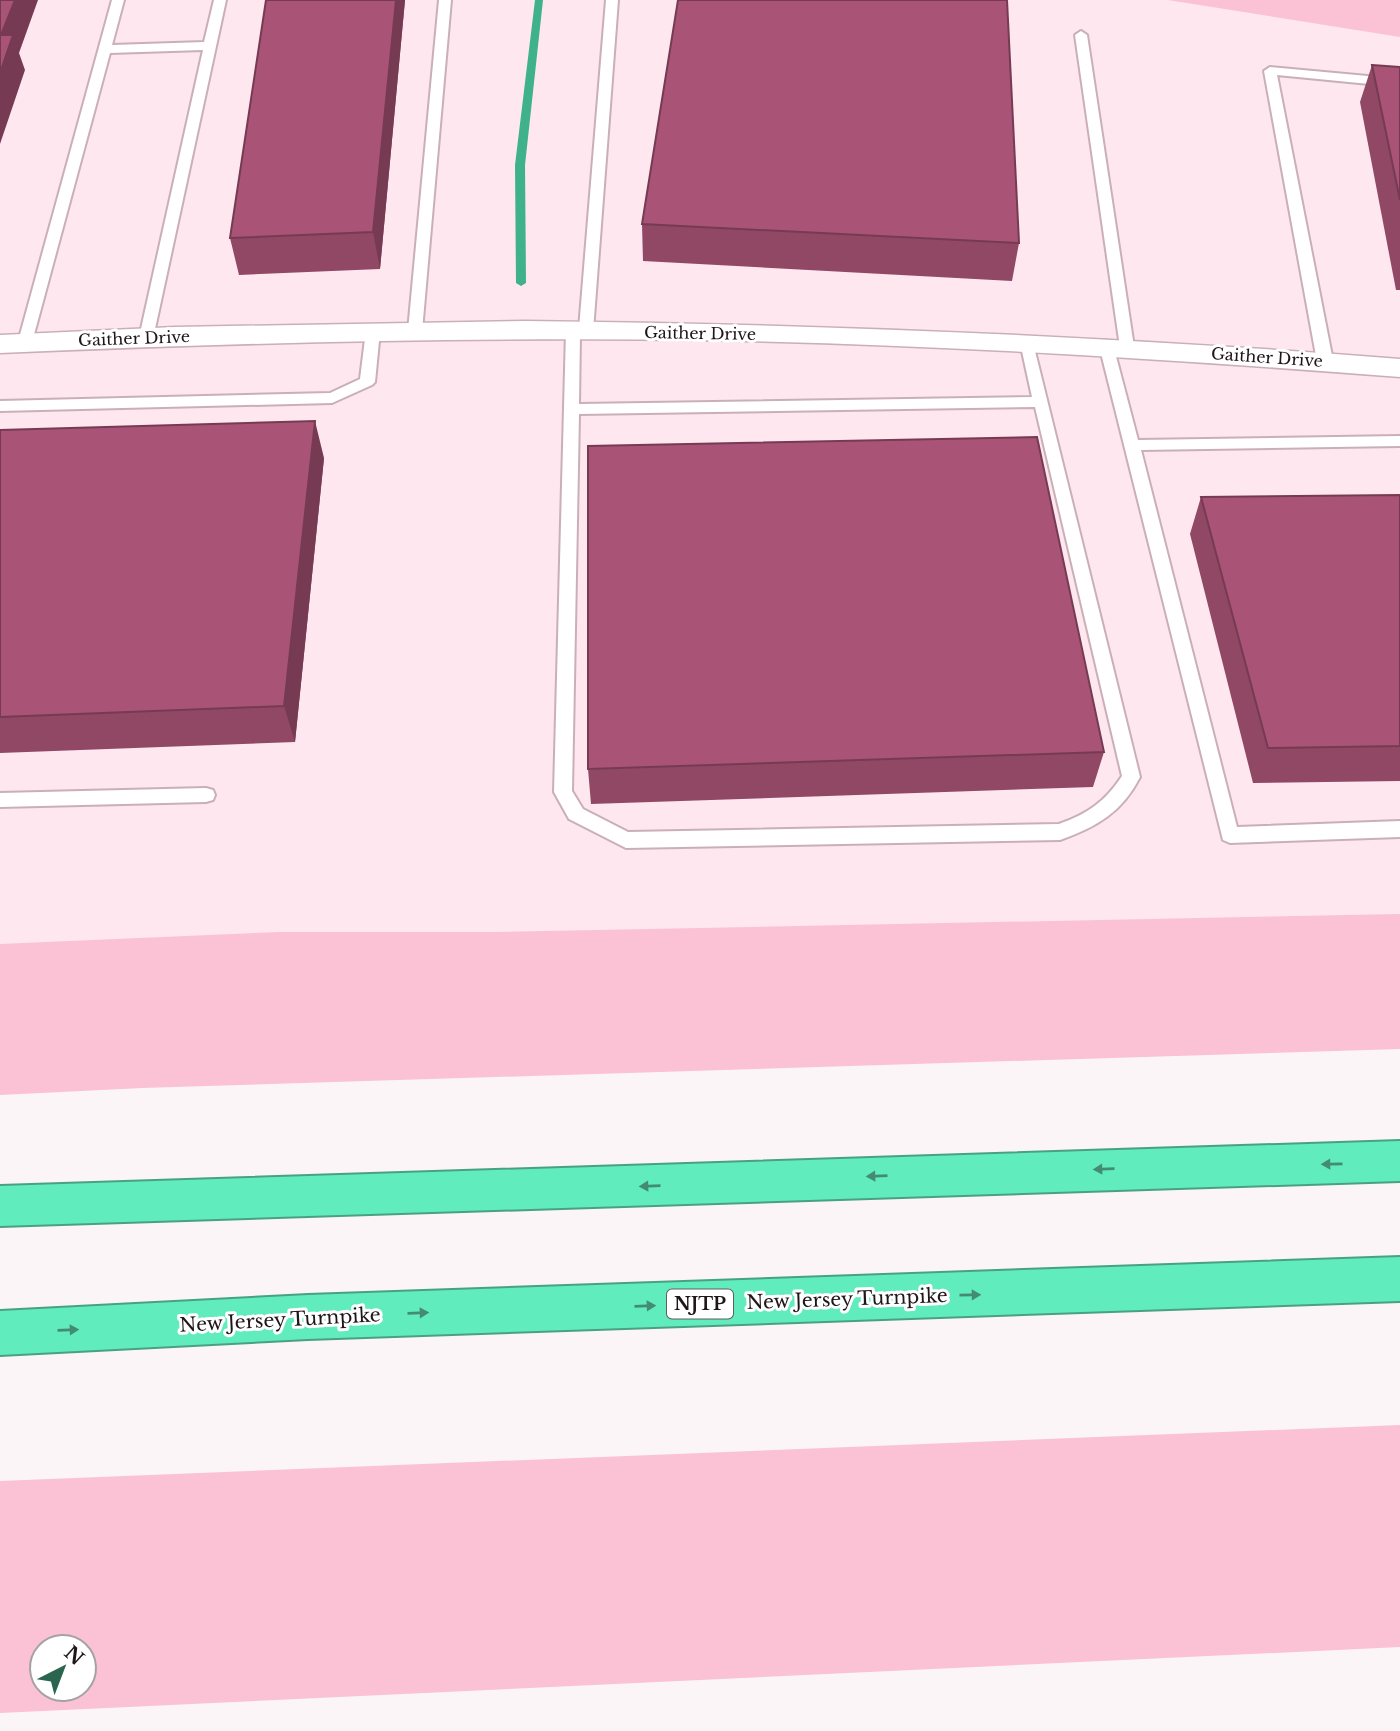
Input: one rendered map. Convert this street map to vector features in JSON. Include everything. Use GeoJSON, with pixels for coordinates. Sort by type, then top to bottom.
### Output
{"type":"FeatureCollection","features":[{"type":"Feature","properties":{"kind":"highway"},"geometry":{"type":"LineString","coordinates":[[0,1206],[1112,1168],[1400,1161]]}},
{"type":"Feature","properties":{"kind":"highway","name":"New Jersey Turnpike"},"geometry":{"type":"LineString","coordinates":[[0,1333],[308,1317],[1400,1279]]}},
{"type":"Feature","properties":{"kind":"street","name":"Gaither Drive"},"geometry":{"type":"LineString","coordinates":[[13,343],[373,331],[580,331],[1116,346],[1400,368]]}},
{"type":"Feature","properties":{"kind":"lane"},"geometry":{"type":"LineString","coordinates":[[13,343],[118,0]]}},
{"type":"Feature","properties":{"kind":"lane"},"geometry":{"type":"LineString","coordinates":[[146,338],[220,0]]}},
{"type":"Feature","properties":{"kind":"lane"},"geometry":{"type":"LineString","coordinates":[[415,331],[445,0]]}},
{"type":"Feature","properties":{"kind":"lane"},"geometry":{"type":"LineString","coordinates":[[612,0],[572,409],[563,792],[576,814],[626,840],[640,840],[1060,832],[1090,820],[1115,804],[1131,777],[1027,342]]}},
{"type":"Feature","properties":{"kind":"lane"},"geometry":{"type":"LineString","coordinates":[[1081,35],[1116,346],[1133,445],[1230,835],[1400,829]]}},
{"type":"Feature","properties":{"kind":"lane"},"geometry":{"type":"LineString","coordinates":[[105,49],[210,46]]}},
{"type":"Feature","properties":{"kind":"lane"},"geometry":{"type":"LineString","coordinates":[[1325,361],[1270,71],[1400,83]]}},
{"type":"Feature","properties":{"kind":"lane"},"geometry":{"type":"LineString","coordinates":[[0,406],[332,398],[367,382],[373,331]]}},
{"type":"Feature","properties":{"kind":"lane"},"geometry":{"type":"LineString","coordinates":[[572,409],[1041,402]]}},
{"type":"Feature","properties":{"kind":"lane"},"geometry":{"type":"LineString","coordinates":[[1133,445],[1400,442]]}},
{"type":"Feature","properties":{"kind":"lane"},"geometry":{"type":"LineString","coordinates":[[0,800],[206,795]]}},
{"type":"Feature","properties":{"kind":"shaded area"},"geometry":{"type":"Polygon","coordinates":[[[0,0],[1280,0],[1400,21],[1400,915],[0,983],[0,0]]]}},
{"type":"Feature","properties":{"kind":"shaded area"},"geometry":{"type":"Polygon","coordinates":[[[1168,0],[1400,0],[1400,37],[1168,0]]]}},
{"type":"Feature","properties":{"kind":"shaded area"},"geometry":{"type":"Polygon","coordinates":[[[1400,914],[1400,1049],[142,1088],[0,1095],[0,944],[280,932],[494,932],[1400,914]]]}},
{"type":"Feature","properties":{"kind":"shaded area"},"geometry":{"type":"Polygon","coordinates":[[[1400,1425],[1400,1647],[0,1713],[0,1481],[1400,1425]]]}},
{"type":"Feature","properties":{"kind":"building"},"geometry":{"type":"Polygon","coordinates":[[[0,0],[15,0],[1,35],[13,35],[0,73],[0,0]]]}},
{"type":"Feature","properties":{"kind":"building"},"geometry":{"type":"Polygon","coordinates":[[[266,0],[396,0],[373,232],[230,238],[266,0]]]}},
{"type":"Feature","properties":{"kind":"building"},"geometry":{"type":"Polygon","coordinates":[[[678,0],[1007,0],[1019,243],[642,224],[678,0]]]}},
{"type":"Feature","properties":{"kind":"building"},"geometry":{"type":"Polygon","coordinates":[[[1372,65],[1400,67],[1400,200],[1372,65]]]}},
{"type":"Feature","properties":{"kind":"building"},"geometry":{"type":"Polygon","coordinates":[[[315,421],[284,706],[0,717],[0,430],[315,421]]]}},
{"type":"Feature","properties":{"kind":"building"},"geometry":{"type":"Polygon","coordinates":[[[1037,437],[1104,752],[588,769],[588,446],[1037,437]]]}},
{"type":"Feature","properties":{"kind":"building"},"geometry":{"type":"Polygon","coordinates":[[[1400,495],[1400,746],[1268,748],[1201,497],[1400,495]]]}},
{"type":"Feature","properties":{"kind":"waterway"},"geometry":{"type":"LineString","coordinates":[[521,283],[520,165],[539,0]]}}]}
